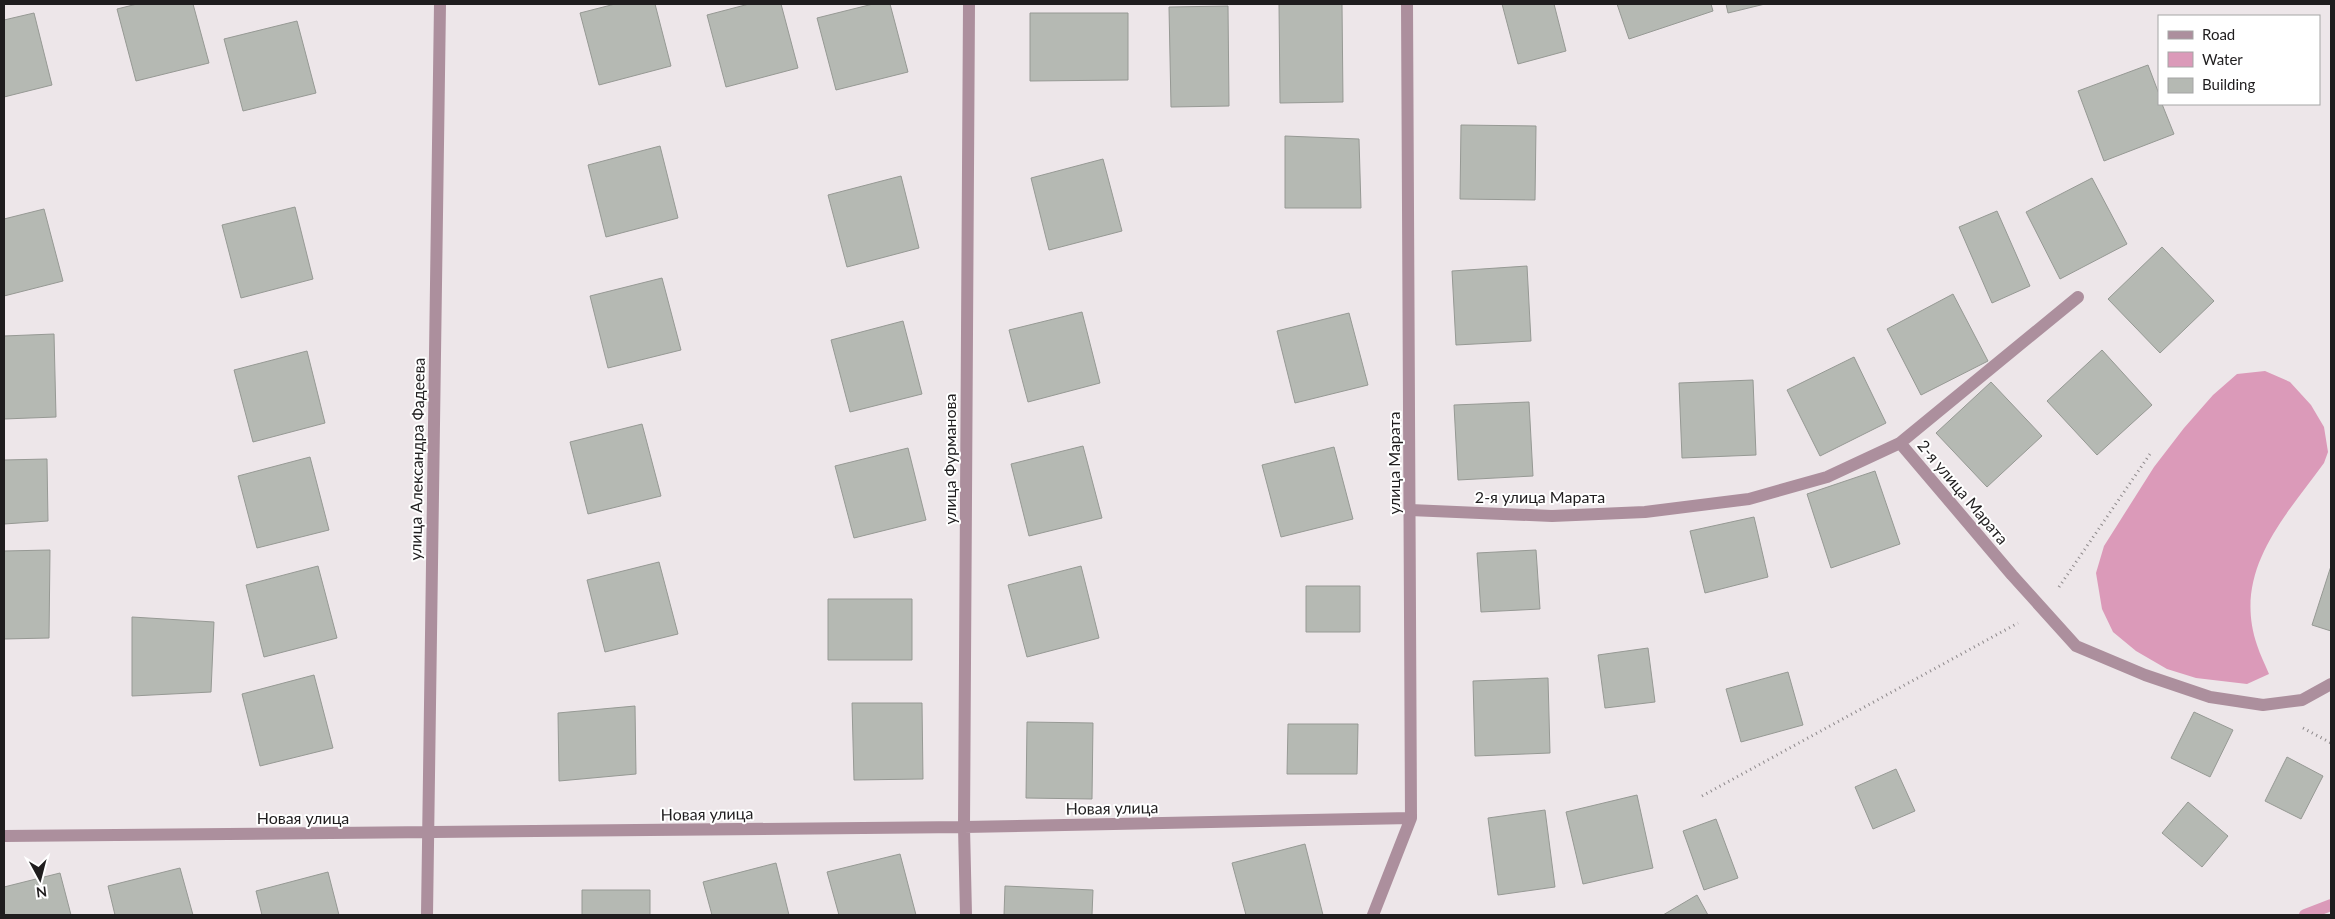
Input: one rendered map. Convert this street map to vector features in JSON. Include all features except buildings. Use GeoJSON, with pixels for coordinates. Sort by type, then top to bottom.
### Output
{"type":"FeatureCollection","features":[{"type":"Feature","properties":{"kind":"street","name":"улица Александра Фадеева"},"geometry":{"type":"LineString","coordinates":[[427,915],[440,4]]}},
{"type":"Feature","properties":{"kind":"street","name":"улица Фурманова"},"geometry":{"type":"LineString","coordinates":[[966,915],[964,827],[969,4]]}},
{"type":"Feature","properties":{"kind":"street","name":"улица Марата"},"geometry":{"type":"LineString","coordinates":[[1373,915],[1411,818],[1407,4]]}},
{"type":"Feature","properties":{"kind":"street"},"geometry":{"type":"LineString","coordinates":[[1900,443],[2078,296]]}},
{"type":"Feature","properties":{"kind":"street","name":"2-я улица Марата"},"geometry":{"type":"LineString","coordinates":[[1410,510],[1552,516],[1645,512],[1749,499],[1827,477],[1900,443],[2005,568],[2076,646],[2145,675],[2210,697],[2263,704],[2302,700],[2331,684]]}},
{"type":"Feature","properties":{"kind":"street","name":"Новая улица"},"geometry":{"type":"LineString","coordinates":[[4,836],[964,827],[1411,818]]}},
{"type":"Feature","properties":{"kind":"path"},"geometry":{"type":"LineString","coordinates":[[1702,796],[2044,609],[2152,451]]}},
{"type":"Feature","properties":{"kind":"water"},"geometry":{"type":"Polygon","coordinates":[[[2265,371],[2290,382],[2311,405],[2324,427],[2328,452],[2324,463],[2279,525],[2266,547],[2257,569],[2251,593],[2251,618],[2257,645],[2269,674],[2247,684],[2196,678],[2167,669],[2136,651],[2113,632],[2102,609],[2096,573],[2104,546],[2154,467],[2184,428],[2213,395],[2237,374],[2265,371]]]}},
{"type":"Feature","properties":{"kind":"waterway"},"geometry":{"type":"LineString","coordinates":[[2305,915],[2331,905]]}}]}
